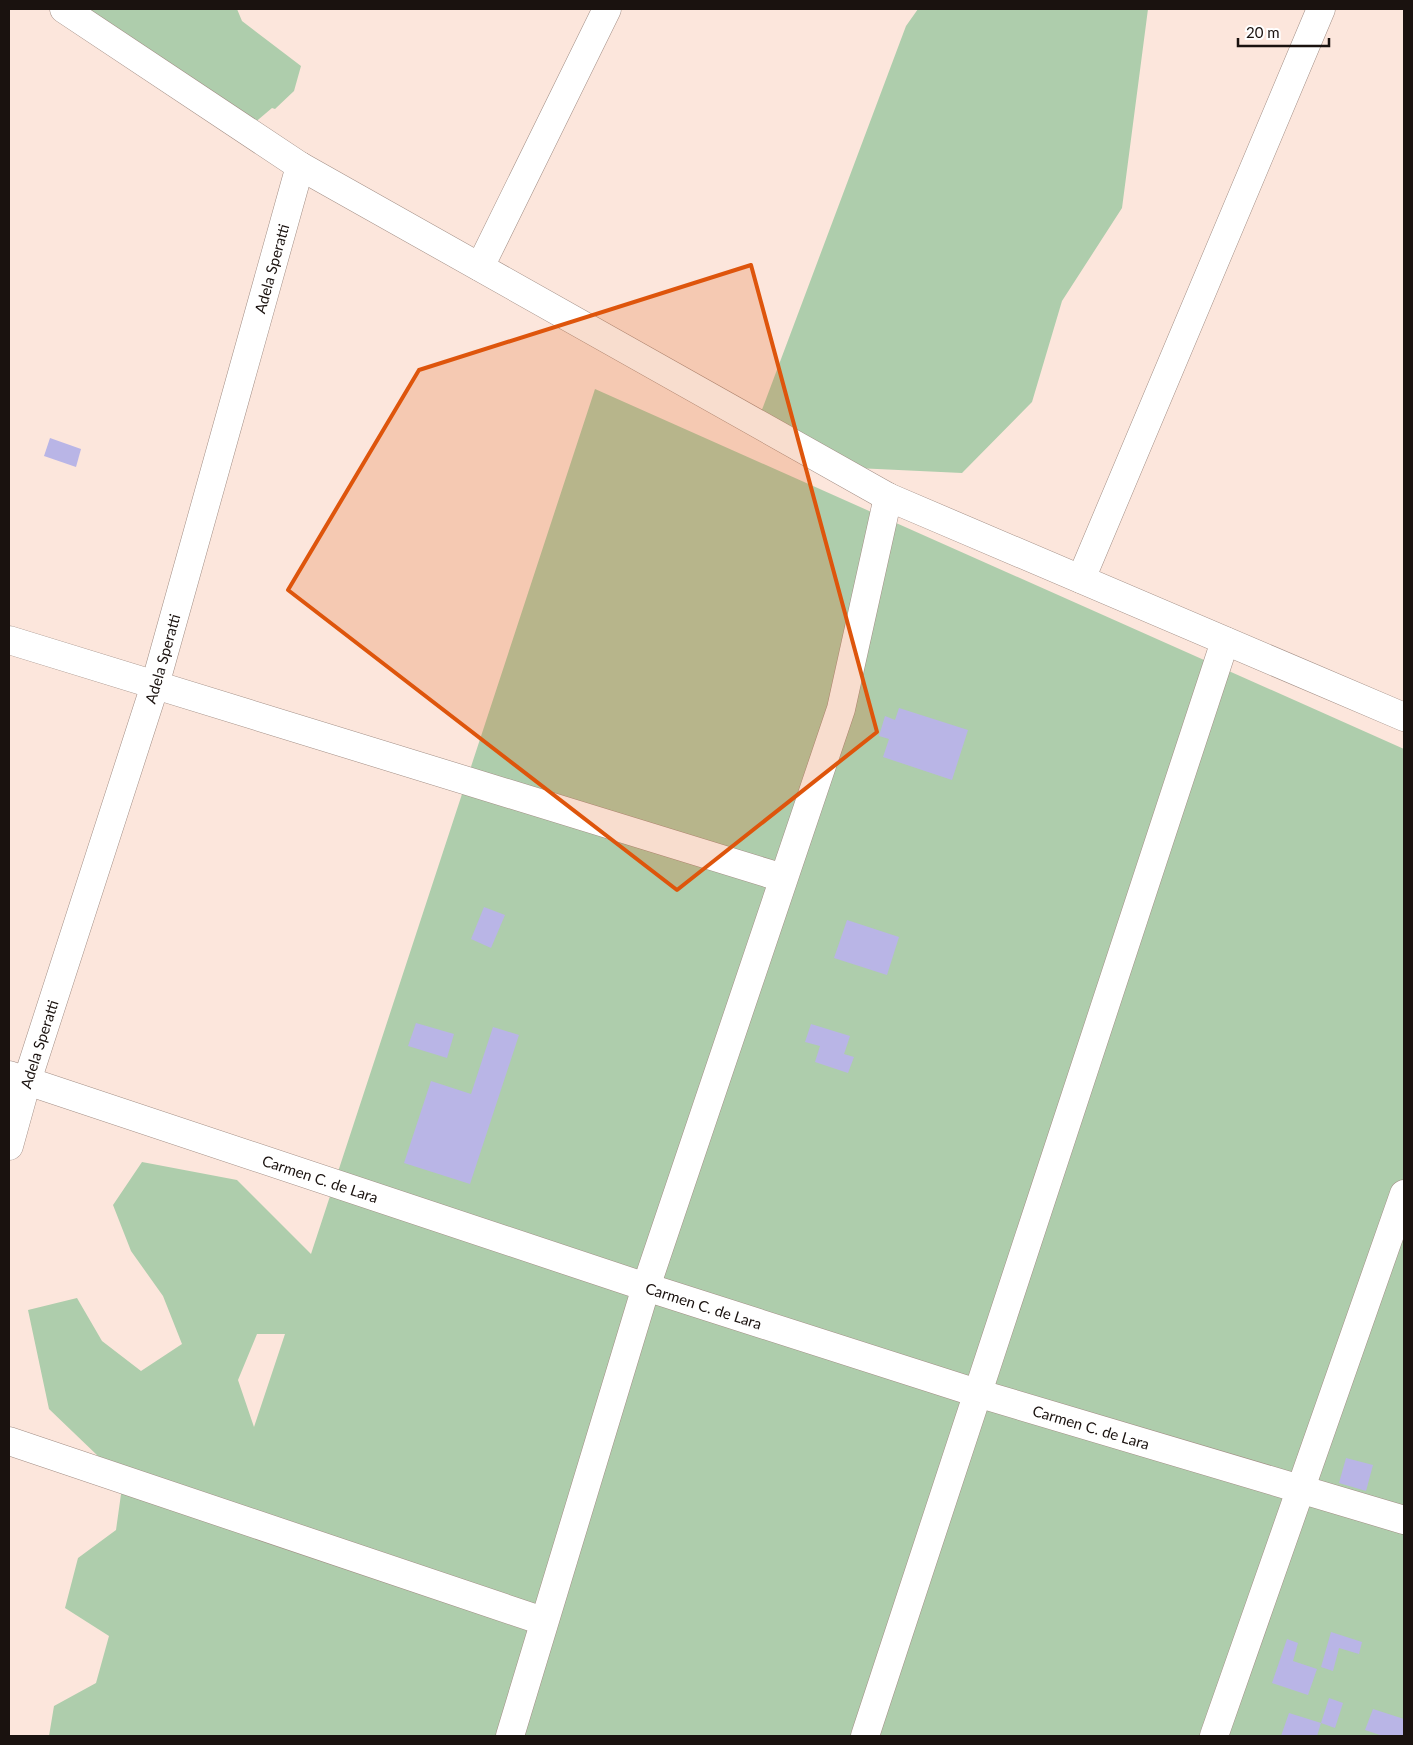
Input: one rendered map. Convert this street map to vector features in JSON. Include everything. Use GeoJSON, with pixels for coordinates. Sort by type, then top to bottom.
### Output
{"type":"FeatureCollection","features":[{"type":"Feature","properties":{"kind":"lane"},"geometry":{"type":"LineString","coordinates":[[64,9],[300,166],[888,497],[1404,717]]}},
{"type":"Feature","properties":{"kind":"lane"},"geometry":{"type":"LineString","coordinates":[[480,267],[606,9]]}},
{"type":"Feature","properties":{"kind":"lane"},"geometry":{"type":"LineString","coordinates":[[1081,579],[1321,9]]}},
{"type":"Feature","properties":{"kind":"lane","name":"Adela Speratti"},"geometry":{"type":"LineString","coordinates":[[9,1146],[18,1078],[155,685],[300,166]]}},
{"type":"Feature","properties":{"kind":"lane"},"geometry":{"type":"LineString","coordinates":[[510,1736],[646,1287],[841,708],[888,497]]}},
{"type":"Feature","properties":{"kind":"lane"},"geometry":{"type":"LineString","coordinates":[[9,640],[783,878]]}},
{"type":"Feature","properties":{"kind":"lane"},"geometry":{"type":"LineString","coordinates":[[865,1736],[1225,640]]}},
{"type":"Feature","properties":{"kind":"lane","name":"Carmen C. de Lara"},"geometry":{"type":"LineString","coordinates":[[18,1078],[646,1287],[977,1393],[1404,1520]]}},
{"type":"Feature","properties":{"kind":"lane"},"geometry":{"type":"LineString","coordinates":[[1214,1736],[1404,1194]]}},
{"type":"Feature","properties":{"kind":"lane"},"geometry":{"type":"LineString","coordinates":[[9,1441],[543,1622]]}},
{"type":"Feature","properties":{"kind":"highlighted area"},"geometry":{"type":"Polygon","coordinates":[[[751,265],[877,732],[677,890],[288,590],[419,370],[751,265]]]}},
{"type":"Feature","properties":{"kind":"green space"},"geometry":{"type":"Polygon","coordinates":[[[59,9],[237,9],[242,21],[301,66],[294,91],[275,109],[272,108],[245,131],[59,9]]]}},
{"type":"Feature","properties":{"kind":"green space"},"geometry":{"type":"Polygon","coordinates":[[[918,9],[1148,9],[1122,208],[1062,301],[1032,402],[962,473],[856,468],[760,415],[906,26],[918,9]]]}},
{"type":"Feature","properties":{"kind":"green space"},"geometry":{"type":"Polygon","coordinates":[[[595,389],[1404,749],[1404,1736],[49,1736],[54,1706],[96,1683],[109,1636],[65,1608],[78,1558],[116,1530],[123,1480],[49,1409],[28,1310],[77,1298],[102,1341],[141,1371],[182,1344],[163,1296],[131,1251],[113,1205],[142,1162],[237,1180],[311,1254],[595,389]],[[257,1334],[238,1380],[254,1427],[285,1334],[257,1334]]]}},
{"type":"Feature","properties":{"kind":"building"},"geometry":{"type":"Polygon","coordinates":[[[50,438],[81,449],[76,467],[44,456],[50,438]]]}},
{"type":"Feature","properties":{"kind":"building"},"geometry":{"type":"Polygon","coordinates":[[[899,708],[968,730],[952,780],[883,757],[889,739],[879,736],[885,716],[895,720],[899,708]]]}},
{"type":"Feature","properties":{"kind":"building"},"geometry":{"type":"Polygon","coordinates":[[[484,907],[505,915],[491,948],[471,939],[484,907]]]}},
{"type":"Feature","properties":{"kind":"building"},"geometry":{"type":"Polygon","coordinates":[[[847,920],[899,937],[887,975],[834,958],[847,920]]]}},
{"type":"Feature","properties":{"kind":"building"},"geometry":{"type":"Polygon","coordinates":[[[416,1023],[454,1034],[447,1058],[408,1046],[416,1023]]]}},
{"type":"Feature","properties":{"kind":"building"},"geometry":{"type":"Polygon","coordinates":[[[811,1024],[850,1036],[844,1054],[854,1057],[848,1073],[815,1062],[820,1046],[805,1042],[811,1024]]]}},
{"type":"Feature","properties":{"kind":"building"},"geometry":{"type":"Polygon","coordinates":[[[493,1027],[519,1035],[470,1184],[404,1163],[431,1081],[471,1094],[493,1027]]]}},
{"type":"Feature","properties":{"kind":"building"},"geometry":{"type":"Polygon","coordinates":[[[1346,1458],[1373,1465],[1366,1491],[1339,1483],[1346,1458]]]}},
{"type":"Feature","properties":{"kind":"building"},"geometry":{"type":"Polygon","coordinates":[[[1331,1632],[1362,1642],[1359,1654],[1339,1648],[1333,1671],[1321,1667],[1331,1632]]]}},
{"type":"Feature","properties":{"kind":"building"},"geometry":{"type":"Polygon","coordinates":[[[1287,1639],[1298,1643],[1293,1661],[1317,1669],[1308,1695],[1272,1683],[1287,1639]]]}},
{"type":"Feature","properties":{"kind":"building"},"geometry":{"type":"Polygon","coordinates":[[[1329,1698],[1343,1703],[1335,1728],[1321,1723],[1329,1698]]]}},
{"type":"Feature","properties":{"kind":"building"},"geometry":{"type":"Polygon","coordinates":[[[1373,1709],[1404,1719],[1403,1736],[1383,1736],[1365,1730],[1373,1709]]]}},
{"type":"Feature","properties":{"kind":"building"},"geometry":{"type":"Polygon","coordinates":[[[1289,1713],[1321,1723],[1317,1736],[1281,1736],[1289,1713]]]}}]}
